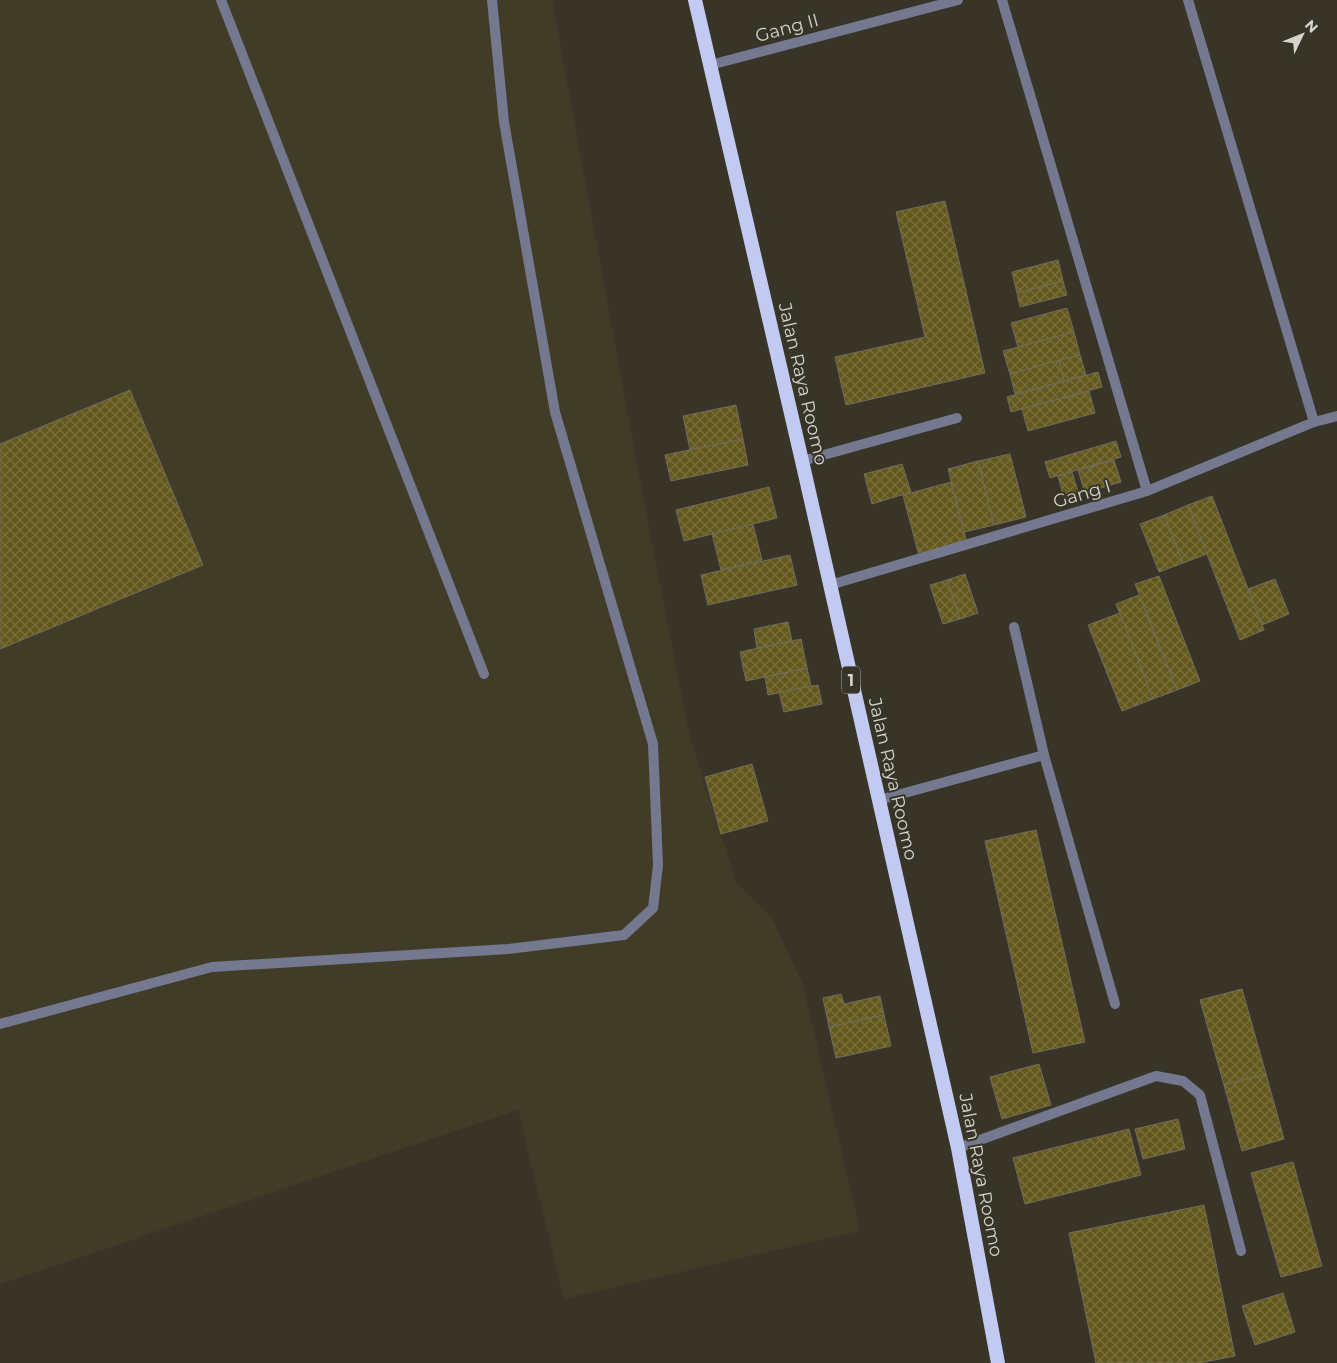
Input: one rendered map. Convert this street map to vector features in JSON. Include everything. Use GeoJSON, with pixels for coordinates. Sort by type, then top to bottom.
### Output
{"type":"FeatureCollection","features":[{"type":"Feature","properties":{"kind":"highway","name":"Jalan Raya Roomo"},"geometry":{"type":"LineString","coordinates":[[695,0],[958,1148],[998,1363]]}},
{"type":"Feature","properties":{"kind":"street"},"geometry":{"type":"LineString","coordinates":[[221,0],[484,674]]}},
{"type":"Feature","properties":{"kind":"street"},"geometry":{"type":"LineString","coordinates":[[0,1024],[212,967],[508,949],[624,935],[653,908],[658,866],[653,744],[555,412],[504,122],[492,0]]}},
{"type":"Feature","properties":{"kind":"street","name":"Gang II"},"geometry":{"type":"LineString","coordinates":[[710,65],[958,0]]}},
{"type":"Feature","properties":{"kind":"street"},"geometry":{"type":"LineString","coordinates":[[1002,0],[1147,491]]}},
{"type":"Feature","properties":{"kind":"street"},"geometry":{"type":"LineString","coordinates":[[1188,0],[1314,422]]}},
{"type":"Feature","properties":{"kind":"street","name":"Gang I"},"geometry":{"type":"LineString","coordinates":[[830,585],[1147,491],[1314,422],[1337,416]]}},
{"type":"Feature","properties":{"kind":"street"},"geometry":{"type":"LineString","coordinates":[[802,461],[956,418]]}},
{"type":"Feature","properties":{"kind":"street"},"geometry":{"type":"LineString","coordinates":[[1014,626],[1044,755],[1115,1004]]}},
{"type":"Feature","properties":{"kind":"street"},"geometry":{"type":"LineString","coordinates":[[879,800],[1044,755]]}},
{"type":"Feature","properties":{"kind":"street"},"geometry":{"type":"LineString","coordinates":[[958,1148],[1156,1076],[1183,1081],[1200,1095],[1241,1251]]}},
{"type":"Feature","properties":{"kind":"shaded area"},"geometry":{"type":"Polygon","coordinates":[[[0,0],[552,0],[644,502],[690,738],[737,884],[771,916],[803,985],[860,1231],[564,1299],[518,1110],[0,1284],[0,0]]]}},
{"type":"Feature","properties":{"kind":"building"},"geometry":{"type":"Polygon","coordinates":[[[945,201],[985,373],[846,405],[835,357],[925,337],[896,212],[945,201]]]}},
{"type":"Feature","properties":{"kind":"building"},"geometry":{"type":"Polygon","coordinates":[[[1058,260],[1063,281],[1017,293],[1012,272],[1058,260]]]}},
{"type":"Feature","properties":{"kind":"building"},"geometry":{"type":"Polygon","coordinates":[[[1063,281],[1067,295],[1020,307],[1017,293],[1063,281]]]}},
{"type":"Feature","properties":{"kind":"building"},"geometry":{"type":"Polygon","coordinates":[[[1067,308],[1074,332],[1018,347],[1011,323],[1067,308]]]}},
{"type":"Feature","properties":{"kind":"building"},"geometry":{"type":"Polygon","coordinates":[[[1074,332],[1080,355],[1010,374],[1003,351],[1074,332]]]}},
{"type":"Feature","properties":{"kind":"building"},"geometry":{"type":"Polygon","coordinates":[[[1080,355],[1086,375],[1064,381],[1059,360],[1080,355]]]}},
{"type":"Feature","properties":{"kind":"building"},"geometry":{"type":"Polygon","coordinates":[[[1059,360],[1064,381],[1015,394],[1010,374],[1059,360]]]}},
{"type":"Feature","properties":{"kind":"building"},"geometry":{"type":"Polygon","coordinates":[[[1098,372],[1102,387],[1011,412],[1007,397],[1098,372]]]}},
{"type":"Feature","properties":{"kind":"building"},"geometry":{"type":"Polygon","coordinates":[[[130,390],[203,565],[0,649],[0,444],[130,390]]]}},
{"type":"Feature","properties":{"kind":"building"},"geometry":{"type":"Polygon","coordinates":[[[1089,391],[1095,413],[1028,431],[1022,409],[1089,391]]]}},
{"type":"Feature","properties":{"kind":"building"},"geometry":{"type":"Polygon","coordinates":[[[736,405],[743,439],[690,450],[683,416],[736,405]]]}},
{"type":"Feature","properties":{"kind":"building"},"geometry":{"type":"Polygon","coordinates":[[[743,439],[748,465],[671,481],[665,455],[743,439]]]}},
{"type":"Feature","properties":{"kind":"building"},"geometry":{"type":"Polygon","coordinates":[[[1116,441],[1121,457],[1050,478],[1045,462],[1116,441]]]}},
{"type":"Feature","properties":{"kind":"building"},"geometry":{"type":"Polygon","coordinates":[[[1010,454],[1026,517],[994,525],[978,461],[1010,454]]]}},
{"type":"Feature","properties":{"kind":"building"},"geometry":{"type":"Polygon","coordinates":[[[1114,460],[1121,482],[1085,493],[1078,470],[1114,460]]]}},
{"type":"Feature","properties":{"kind":"building"},"geometry":{"type":"Polygon","coordinates":[[[978,461],[994,525],[964,532],[948,469],[978,461]]]}},
{"type":"Feature","properties":{"kind":"building"},"geometry":{"type":"Polygon","coordinates":[[[902,464],[911,492],[872,504],[864,474],[902,464]]]}},
{"type":"Feature","properties":{"kind":"building"},"geometry":{"type":"Polygon","coordinates":[[[1072,472],[1080,498],[1065,502],[1058,476],[1072,472]]]}},
{"type":"Feature","properties":{"kind":"building"},"geometry":{"type":"Polygon","coordinates":[[[951,482],[967,543],[919,556],[903,495],[951,482]]]}},
{"type":"Feature","properties":{"kind":"building"},"geometry":{"type":"Polygon","coordinates":[[[769,487],[777,518],[684,541],[676,510],[769,487]]]}},
{"type":"Feature","properties":{"kind":"building"},"geometry":{"type":"Polygon","coordinates":[[[1212,496],[1264,630],[1240,640],[1188,505],[1212,496]]]}},
{"type":"Feature","properties":{"kind":"building"},"geometry":{"type":"Polygon","coordinates":[[[1188,505],[1207,554],[1183,563],[1164,515],[1188,505]]]}},
{"type":"Feature","properties":{"kind":"building"},"geometry":{"type":"Polygon","coordinates":[[[1164,515],[1183,563],[1159,572],[1140,524],[1164,515]]]}},
{"type":"Feature","properties":{"kind":"building"},"geometry":{"type":"Polygon","coordinates":[[[753,524],[762,560],[721,570],[712,534],[753,524]]]}},
{"type":"Feature","properties":{"kind":"building"},"geometry":{"type":"Polygon","coordinates":[[[790,555],[797,585],[708,605],[701,575],[790,555]]]}},
{"type":"Feature","properties":{"kind":"building"},"geometry":{"type":"Polygon","coordinates":[[[965,574],[978,613],[960,619],[947,580],[965,574]]]}},
{"type":"Feature","properties":{"kind":"building"},"geometry":{"type":"Polygon","coordinates":[[[1159,576],[1200,681],[1177,690],[1135,584],[1159,576]]]}},
{"type":"Feature","properties":{"kind":"building"},"geometry":{"type":"Polygon","coordinates":[[[1275,579],[1289,614],[1262,625],[1248,589],[1275,579]]]}},
{"type":"Feature","properties":{"kind":"building"},"geometry":{"type":"Polygon","coordinates":[[[947,580],[960,619],[943,624],[930,585],[947,580]]]}},
{"type":"Feature","properties":{"kind":"building"},"geometry":{"type":"Polygon","coordinates":[[[1139,595],[1177,690],[1153,699],[1116,604],[1139,595]]]}},
{"type":"Feature","properties":{"kind":"building"},"geometry":{"type":"Polygon","coordinates":[[[1120,613],[1153,699],[1122,711],[1088,625],[1120,613]]]}},
{"type":"Feature","properties":{"kind":"building"},"geometry":{"type":"Polygon","coordinates":[[[788,622],[792,641],[757,648],[754,629],[788,622]]]}},
{"type":"Feature","properties":{"kind":"building"},"geometry":{"type":"Polygon","coordinates":[[[801,639],[807,668],[746,681],[740,652],[801,639]]]}},
{"type":"Feature","properties":{"kind":"building"},"geometry":{"type":"Polygon","coordinates":[[[807,668],[811,686],[768,695],[765,677],[807,668]]]}},
{"type":"Feature","properties":{"kind":"building"},"geometry":{"type":"Polygon","coordinates":[[[818,685],[822,704],[784,712],[779,692],[818,685]]]}},
{"type":"Feature","properties":{"kind":"building"},"geometry":{"type":"Polygon","coordinates":[[[752,764],[768,821],[721,834],[705,777],[752,764]]]}},
{"type":"Feature","properties":{"kind":"building"},"geometry":{"type":"Polygon","coordinates":[[[1036,830],[1085,1042],[1033,1053],[985,841],[1036,830]]]}},
{"type":"Feature","properties":{"kind":"building"},"geometry":{"type":"Polygon","coordinates":[[[1242,989],[1266,1074],[1224,1085],[1200,1000],[1242,989]]]}},
{"type":"Feature","properties":{"kind":"building"},"geometry":{"type":"Polygon","coordinates":[[[841,994],[844,1004],[880,996],[884,1015],[829,1027],[823,998],[841,994]]]}},
{"type":"Feature","properties":{"kind":"building"},"geometry":{"type":"Polygon","coordinates":[[[884,1015],[891,1046],[836,1058],[829,1027],[884,1015]]]}},
{"type":"Feature","properties":{"kind":"building"},"geometry":{"type":"Polygon","coordinates":[[[1039,1064],[1051,1105],[1002,1119],[990,1077],[1039,1064]]]}},
{"type":"Feature","properties":{"kind":"building"},"geometry":{"type":"Polygon","coordinates":[[[1266,1074],[1284,1139],[1242,1151],[1224,1085],[1266,1074]]]}},
{"type":"Feature","properties":{"kind":"building"},"geometry":{"type":"Polygon","coordinates":[[[1178,1119],[1185,1149],[1143,1159],[1135,1129],[1178,1119]]]}},
{"type":"Feature","properties":{"kind":"building"},"geometry":{"type":"Polygon","coordinates":[[[1129,1129],[1141,1175],[1025,1204],[1013,1158],[1129,1129]]]}},
{"type":"Feature","properties":{"kind":"building"},"geometry":{"type":"Polygon","coordinates":[[[1293,1162],[1322,1266],[1281,1277],[1251,1173],[1293,1162]]]}},
{"type":"Feature","properties":{"kind":"building"},"geometry":{"type":"Polygon","coordinates":[[[1204,1205],[1235,1356],[1199,1363],[1096,1363],[1069,1233],[1204,1205]]]}},
{"type":"Feature","properties":{"kind":"building"},"geometry":{"type":"Polygon","coordinates":[[[1283,1293],[1295,1332],[1255,1345],[1242,1306],[1283,1293]]]}}]}
